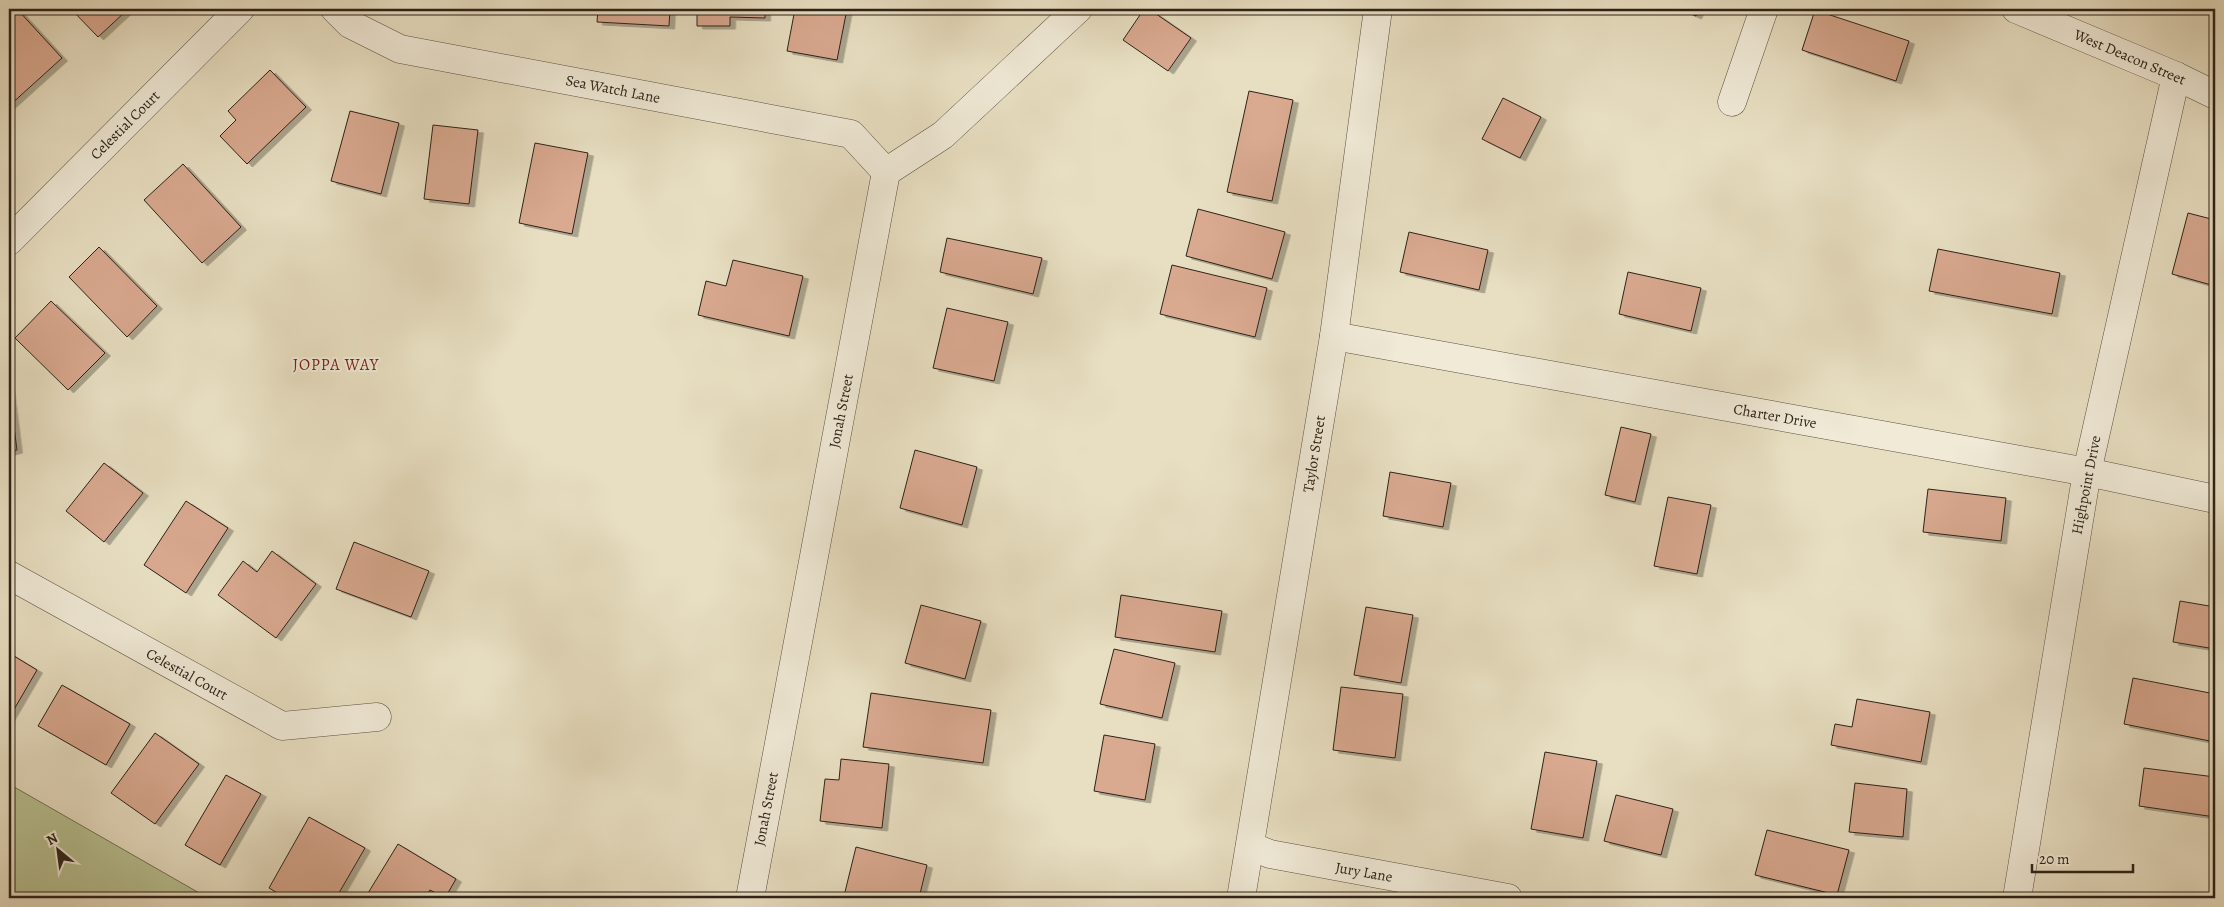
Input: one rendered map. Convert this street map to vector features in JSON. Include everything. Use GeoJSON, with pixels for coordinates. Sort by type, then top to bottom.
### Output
{"type":"FeatureCollection","features":[{"type":"Feature","properties":{"kind":"street","name":"Celestial Court"},"geometry":{"type":"LineString","coordinates":[[9,241],[240,9]]}},
{"type":"Feature","properties":{"kind":"street","name":"Sea Watch Lane"},"geometry":{"type":"LineString","coordinates":[[335,9],[350,24],[400,49],[851,134],[886,172]]}},
{"type":"Feature","properties":{"kind":"street"},"geometry":{"type":"LineString","coordinates":[[886,172],[943,135],[1078,9]]}},
{"type":"Feature","properties":{"kind":"street","name":"Taylor Street"},"geometry":{"type":"LineString","coordinates":[[1241,898],[1334,336],[1378,9]]}},
{"type":"Feature","properties":{"kind":"street"},"geometry":{"type":"LineString","coordinates":[[1732,102],[1764,9]]}},
{"type":"Feature","properties":{"kind":"street","name":"West Deacon Street"},"geometry":{"type":"LineString","coordinates":[[2016,9],[2176,76],[2215,95]]}},
{"type":"Feature","properties":{"kind":"street","name":"Highpoint Drive"},"geometry":{"type":"LineString","coordinates":[[2017,898],[2086,472],[2176,76]]}},
{"type":"Feature","properties":{"kind":"street","name":"Jonah Street"},"geometry":{"type":"LineString","coordinates":[[750,898],[886,172]]}},
{"type":"Feature","properties":{"kind":"street","name":"Charter Drive"},"geometry":{"type":"LineString","coordinates":[[1334,336],[2086,472],[2215,499]]}},
{"type":"Feature","properties":{"kind":"street","name":"Celestial Court"},"geometry":{"type":"LineString","coordinates":[[9,575],[282,726],[377,717]]}},
{"type":"Feature","properties":{"kind":"street","name":"Jury Lane"},"geometry":{"type":"LineString","coordinates":[[1250,846],[1270,854],[1508,898]]}},
{"type":"Feature","properties":{"kind":"green space"},"geometry":{"type":"Polygon","coordinates":[[[9,784],[208,898],[9,898],[9,784]]]}},
{"type":"Feature","properties":{"kind":"building"},"geometry":{"type":"Polygon","coordinates":[[[9,9],[17,9],[62,58],[9,106],[9,9]]]}},
{"type":"Feature","properties":{"kind":"building"},"geometry":{"type":"Polygon","coordinates":[[[71,9],[122,9],[125,12],[98,37],[71,9]]]}},
{"type":"Feature","properties":{"kind":"building"},"geometry":{"type":"Polygon","coordinates":[[[598,9],[670,9],[669,26],[597,22],[598,9]]]}},
{"type":"Feature","properties":{"kind":"building"},"geometry":{"type":"Polygon","coordinates":[[[697,9],[765,9],[765,18],[730,17],[730,26],[697,26],[697,9]]]}},
{"type":"Feature","properties":{"kind":"building"},"geometry":{"type":"Polygon","coordinates":[[[795,9],[847,9],[837,60],[787,51],[795,9]]]}},
{"type":"Feature","properties":{"kind":"building"},"geometry":{"type":"Polygon","coordinates":[[[1144,9],[1149,9],[1191,38],[1168,71],[1123,40],[1144,9]]]}},
{"type":"Feature","properties":{"kind":"building"},"geometry":{"type":"Polygon","coordinates":[[[1680,9],[1699,9],[1696,16],[1680,9]]]}},
{"type":"Feature","properties":{"kind":"building"},"geometry":{"type":"Polygon","coordinates":[[[1815,10],[1909,41],[1896,81],[1802,50],[1815,10]]]}},
{"type":"Feature","properties":{"kind":"building"},"geometry":{"type":"Polygon","coordinates":[[[270,70],[306,107],[247,164],[220,136],[236,120],[228,111],[270,70]]]}},
{"type":"Feature","properties":{"kind":"building"},"geometry":{"type":"Polygon","coordinates":[[[1249,91],[1293,100],[1272,201],[1227,192],[1249,91]]]}},
{"type":"Feature","properties":{"kind":"building"},"geometry":{"type":"Polygon","coordinates":[[[1503,98],[1541,117],[1520,158],[1482,139],[1503,98]]]}},
{"type":"Feature","properties":{"kind":"building"},"geometry":{"type":"Polygon","coordinates":[[[350,111],[399,123],[381,194],[331,181],[350,111]]]}},
{"type":"Feature","properties":{"kind":"building"},"geometry":{"type":"Polygon","coordinates":[[[433,125],[478,130],[469,204],[424,199],[433,125]]]}},
{"type":"Feature","properties":{"kind":"building"},"geometry":{"type":"Polygon","coordinates":[[[535,143],[588,153],[572,234],[519,223],[535,143]]]}},
{"type":"Feature","properties":{"kind":"building"},"geometry":{"type":"Polygon","coordinates":[[[183,164],[241,227],[202,263],[144,200],[183,164]]]}},
{"type":"Feature","properties":{"kind":"building"},"geometry":{"type":"Polygon","coordinates":[[[1198,209],[1285,232],[1272,279],[1186,256],[1198,209]]]}},
{"type":"Feature","properties":{"kind":"building"},"geometry":{"type":"Polygon","coordinates":[[[2188,213],[2215,220],[2215,286],[2172,274],[2188,213]]]}},
{"type":"Feature","properties":{"kind":"building"},"geometry":{"type":"Polygon","coordinates":[[[1409,232],[1488,250],[1479,290],[1400,272],[1409,232]]]}},
{"type":"Feature","properties":{"kind":"building"},"geometry":{"type":"Polygon","coordinates":[[[947,238],[1042,258],[1033,294],[940,272],[947,238]]]}},
{"type":"Feature","properties":{"kind":"building"},"geometry":{"type":"Polygon","coordinates":[[[99,247],[157,306],[127,337],[69,277],[99,247]]]}},
{"type":"Feature","properties":{"kind":"building"},"geometry":{"type":"Polygon","coordinates":[[[1938,249],[2060,273],[2052,314],[1929,291],[1938,249]]]}},
{"type":"Feature","properties":{"kind":"building"},"geometry":{"type":"Polygon","coordinates":[[[733,260],[803,276],[789,336],[698,315],[706,281],[726,286],[733,260]]]}},
{"type":"Feature","properties":{"kind":"building"},"geometry":{"type":"Polygon","coordinates":[[[1172,265],[1267,288],[1255,337],[1160,314],[1172,265]]]}},
{"type":"Feature","properties":{"kind":"building"},"geometry":{"type":"Polygon","coordinates":[[[1628,272],[1701,288],[1691,331],[1619,314],[1628,272]]]}},
{"type":"Feature","properties":{"kind":"building"},"geometry":{"type":"Polygon","coordinates":[[[51,301],[105,353],[68,390],[15,338],[51,301]]]}},
{"type":"Feature","properties":{"kind":"building"},"geometry":{"type":"Polygon","coordinates":[[[947,308],[1008,322],[994,381],[933,368],[947,308]]]}},
{"type":"Feature","properties":{"kind":"building"},"geometry":{"type":"Polygon","coordinates":[[[9,388],[17,450],[9,452],[9,388]]]}},
{"type":"Feature","properties":{"kind":"building"},"geometry":{"type":"Polygon","coordinates":[[[1621,427],[1651,434],[1635,502],[1605,495],[1621,427]]]}},
{"type":"Feature","properties":{"kind":"building"},"geometry":{"type":"Polygon","coordinates":[[[915,450],[977,467],[962,525],[900,508],[915,450]]]}},
{"type":"Feature","properties":{"kind":"building"},"geometry":{"type":"Polygon","coordinates":[[[104,463],[143,493],[104,542],[66,511],[104,463]]]}},
{"type":"Feature","properties":{"kind":"building"},"geometry":{"type":"Polygon","coordinates":[[[1390,472],[1451,483],[1443,527],[1383,516],[1390,472]]]}},
{"type":"Feature","properties":{"kind":"building"},"geometry":{"type":"Polygon","coordinates":[[[1928,489],[2006,498],[2001,541],[1923,532],[1928,489]]]}},
{"type":"Feature","properties":{"kind":"building"},"geometry":{"type":"Polygon","coordinates":[[[1668,497],[1711,505],[1697,574],[1654,566],[1668,497]]]}},
{"type":"Feature","properties":{"kind":"building"},"geometry":{"type":"Polygon","coordinates":[[[186,501],[228,528],[186,593],[144,565],[186,501]]]}},
{"type":"Feature","properties":{"kind":"building"},"geometry":{"type":"Polygon","coordinates":[[[354,542],[429,571],[411,617],[336,589],[354,542]]]}},
{"type":"Feature","properties":{"kind":"building"},"geometry":{"type":"Polygon","coordinates":[[[272,551],[316,584],[276,638],[218,595],[243,561],[257,572],[272,551]]]}},
{"type":"Feature","properties":{"kind":"building"},"geometry":{"type":"Polygon","coordinates":[[[1121,595],[1222,611],[1215,652],[1115,637],[1121,595]]]}},
{"type":"Feature","properties":{"kind":"building"},"geometry":{"type":"Polygon","coordinates":[[[2180,601],[2215,607],[2215,649],[2173,642],[2180,601]]]}},
{"type":"Feature","properties":{"kind":"building"},"geometry":{"type":"Polygon","coordinates":[[[921,605],[981,621],[965,679],[905,663],[921,605]]]}},
{"type":"Feature","properties":{"kind":"building"},"geometry":{"type":"Polygon","coordinates":[[[1366,607],[1413,615],[1401,683],[1354,675],[1366,607]]]}},
{"type":"Feature","properties":{"kind":"building"},"geometry":{"type":"Polygon","coordinates":[[[1114,649],[1175,663],[1162,718],[1100,704],[1114,649]]]}},
{"type":"Feature","properties":{"kind":"building"},"geometry":{"type":"Polygon","coordinates":[[[9,653],[37,670],[9,718],[9,653]]]}},
{"type":"Feature","properties":{"kind":"building"},"geometry":{"type":"Polygon","coordinates":[[[2133,678],[2215,694],[2215,742],[2124,724],[2133,678]]]}},
{"type":"Feature","properties":{"kind":"building"},"geometry":{"type":"Polygon","coordinates":[[[62,685],[130,724],[106,765],[38,726],[62,685]]]}},
{"type":"Feature","properties":{"kind":"building"},"geometry":{"type":"Polygon","coordinates":[[[1341,687],[1403,694],[1395,758],[1333,750],[1341,687]]]}},
{"type":"Feature","properties":{"kind":"building"},"geometry":{"type":"Polygon","coordinates":[[[871,693],[991,710],[983,763],[863,747],[871,693]]]}},
{"type":"Feature","properties":{"kind":"building"},"geometry":{"type":"Polygon","coordinates":[[[1857,699],[1930,712],[1921,762],[1831,745],[1835,724],[1852,727],[1857,699]]]}},
{"type":"Feature","properties":{"kind":"building"},"geometry":{"type":"Polygon","coordinates":[[[155,733],[199,764],[155,824],[111,793],[155,733]]]}},
{"type":"Feature","properties":{"kind":"building"},"geometry":{"type":"Polygon","coordinates":[[[1104,735],[1155,744],[1145,800],[1094,791],[1104,735]]]}},
{"type":"Feature","properties":{"kind":"building"},"geometry":{"type":"Polygon","coordinates":[[[1545,752],[1597,761],[1583,838],[1531,829],[1545,752]]]}},
{"type":"Feature","properties":{"kind":"building"},"geometry":{"type":"Polygon","coordinates":[[[841,759],[889,764],[882,828],[820,821],[825,779],[839,780],[841,759]]]}},
{"type":"Feature","properties":{"kind":"building"},"geometry":{"type":"Polygon","coordinates":[[[2144,768],[2215,777],[2215,817],[2139,806],[2144,768]]]}},
{"type":"Feature","properties":{"kind":"building"},"geometry":{"type":"Polygon","coordinates":[[[226,775],[261,794],[220,865],[185,845],[226,775]]]}},
{"type":"Feature","properties":{"kind":"building"},"geometry":{"type":"Polygon","coordinates":[[[1855,783],[1907,789],[1903,837],[1849,832],[1855,783]]]}},
{"type":"Feature","properties":{"kind":"building"},"geometry":{"type":"Polygon","coordinates":[[[1616,795],[1673,809],[1661,855],[1604,841],[1616,795]]]}},
{"type":"Feature","properties":{"kind":"building"},"geometry":{"type":"Polygon","coordinates":[[[309,817],[365,848],[336,898],[286,898],[269,888],[309,817]]]}},
{"type":"Feature","properties":{"kind":"building"},"geometry":{"type":"Polygon","coordinates":[[[1767,830],[1849,850],[1837,895],[1755,875],[1767,830]]]}},
{"type":"Feature","properties":{"kind":"building"},"geometry":{"type":"Polygon","coordinates":[[[398,844],[456,879],[445,898],[430,890],[425,898],[365,898],[398,844]]]}},
{"type":"Feature","properties":{"kind":"building"},"geometry":{"type":"Polygon","coordinates":[[[856,847],[927,865],[919,898],[852,898],[844,896],[856,847]]]}},
{"type":"Feature","properties":{"kind":"district","name":"JOPPA WAY"},"geometry":{"type":"Point","coordinates":[336,364]}}]}
